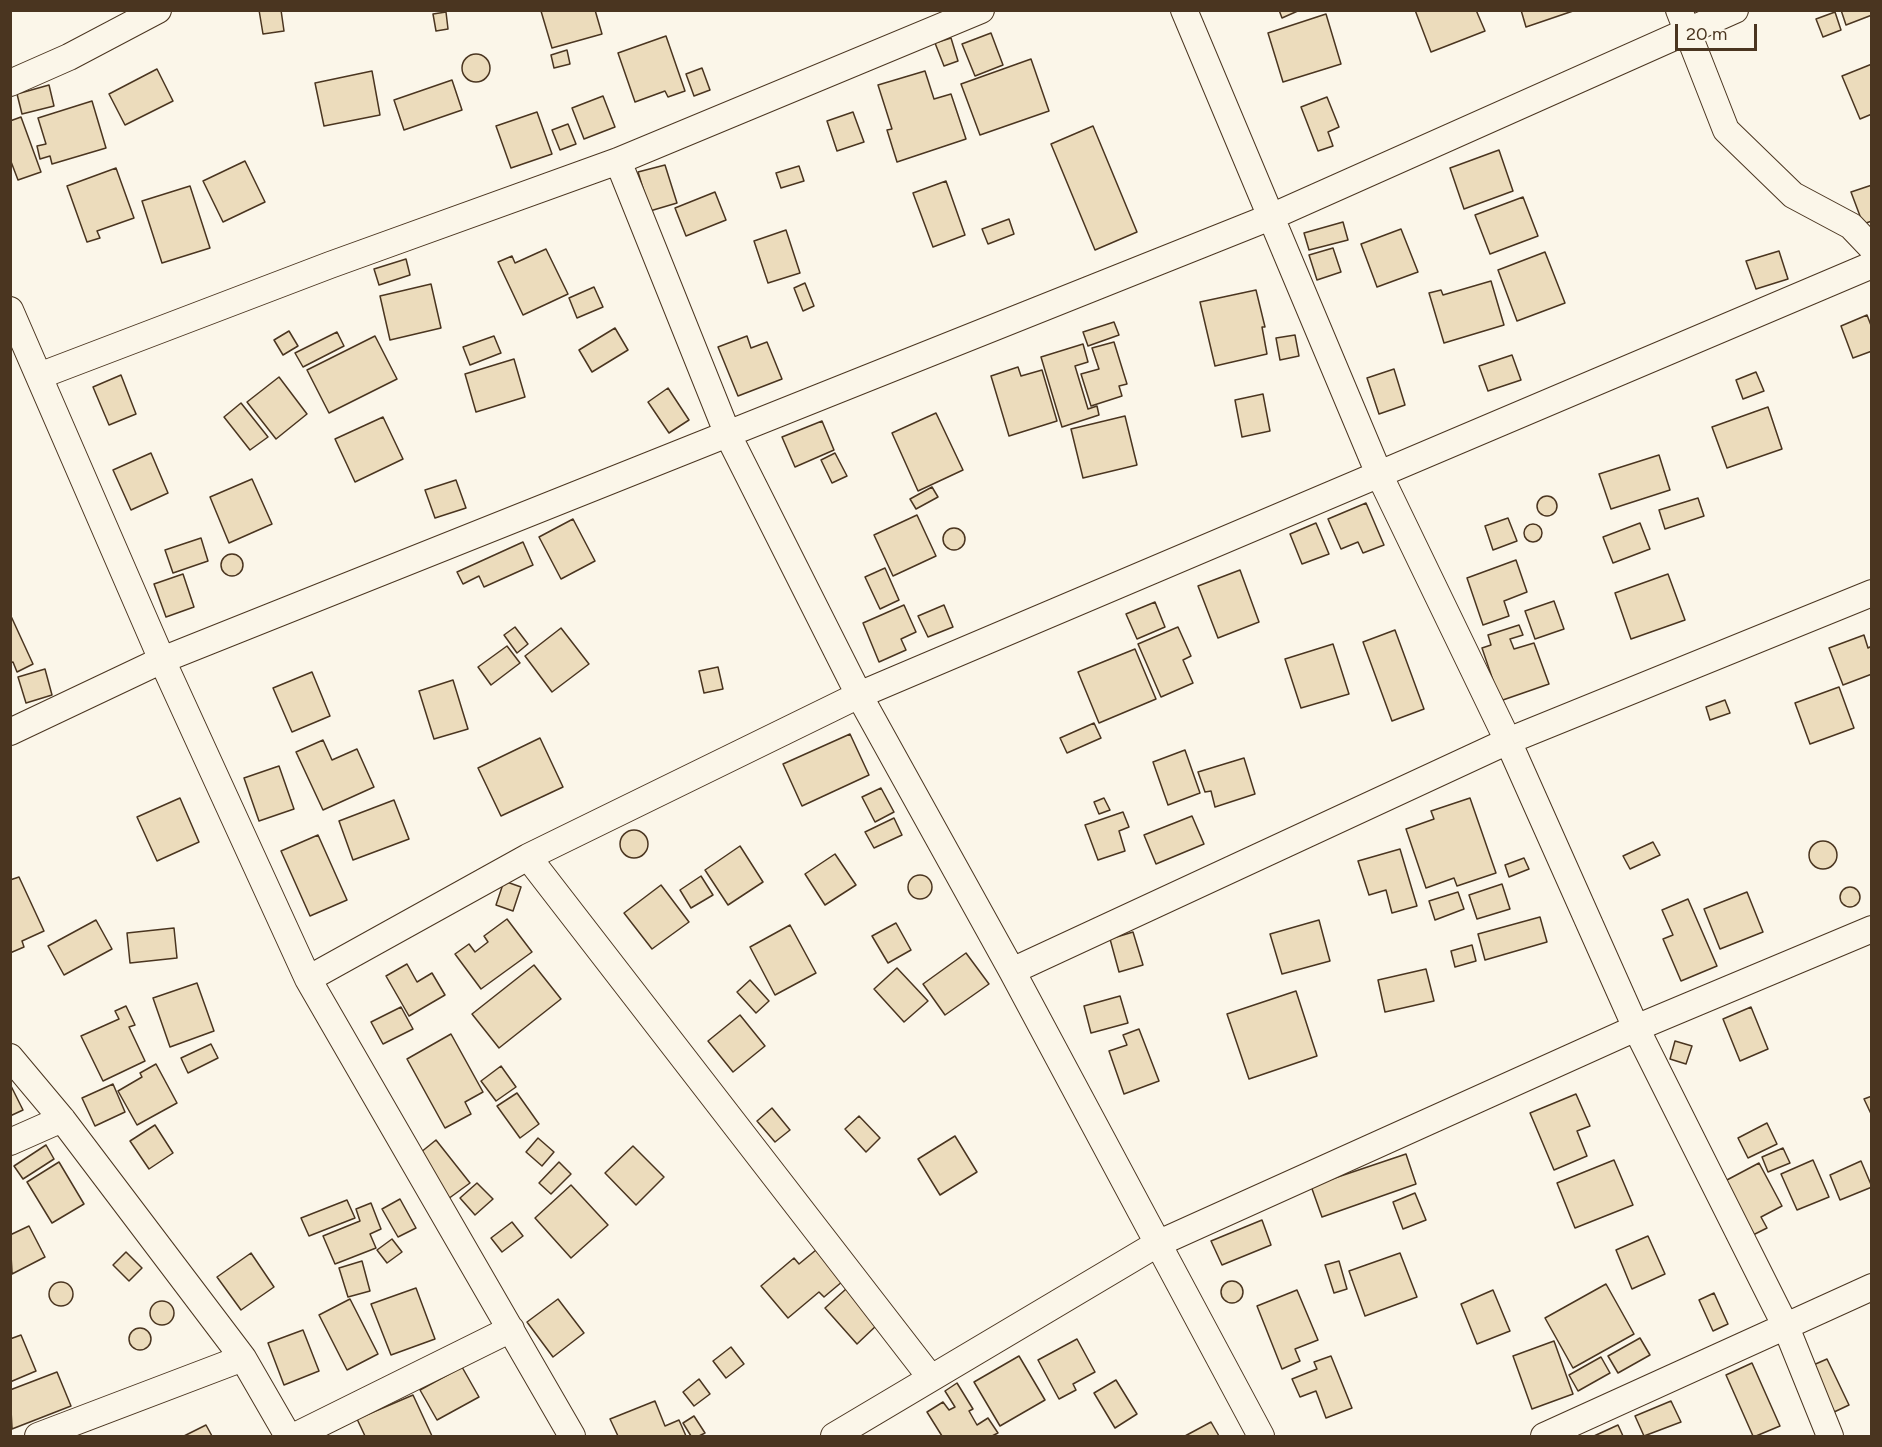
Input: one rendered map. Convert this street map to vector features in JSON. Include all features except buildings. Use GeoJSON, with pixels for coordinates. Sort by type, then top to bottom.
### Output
{"type":"FeatureCollection","features":[{"type":"Feature","properties":{"kind":"street"},"geometry":{"type":"LineString","coordinates":[[10,83],[69,57],[158,10]]}},
{"type":"Feature","properties":{"kind":"street"},"geometry":{"type":"LineString","coordinates":[[39,376],[330,264],[618,161],[981,10]]}},
{"type":"Feature","properties":{"kind":"street"},"geometry":{"type":"LineString","coordinates":[[1184,10],[1273,216],[1379,474],[1508,741],[1636,1028],[1786,1326],[1830,1437]]}},
{"type":"Feature","properties":{"kind":"street"},"geometry":{"type":"LineString","coordinates":[[10,732],[162,660],[1273,216],[1684,21],[1735,10]]}},
{"type":"Feature","properties":{"kind":"street"},"geometry":{"type":"LineString","coordinates":[[1684,21],[1726,130],[1793,195],[1851,226],[1872,249]]}},
{"type":"Feature","properties":{"kind":"street"},"geometry":{"type":"LineString","coordinates":[[618,161],[728,435],[859,695],[1012,970],[1261,1437]]}},
{"type":"Feature","properties":{"kind":"street"},"geometry":{"type":"LineString","coordinates":[[308,980],[528,857],[859,695],[1872,265]]}},
{"type":"Feature","properties":{"kind":"street"},"geometry":{"type":"LineString","coordinates":[[10,310],[162,660],[308,980],[572,1437]]}},
{"type":"Feature","properties":{"kind":"street"},"geometry":{"type":"LineString","coordinates":[[1012,970],[1508,741],[1872,593]]}},
{"type":"Feature","properties":{"kind":"street"},"geometry":{"type":"LineString","coordinates":[[528,857],[931,1378]]}},
{"type":"Feature","properties":{"kind":"street"},"geometry":{"type":"LineString","coordinates":[[834,1437],[1157,1244],[1636,1028],[1872,929]]}},
{"type":"Feature","properties":{"kind":"street"},"geometry":{"type":"LineString","coordinates":[[10,1057],[62,1119],[243,1358],[288,1437]]}},
{"type":"Feature","properties":{"kind":"street"},"geometry":{"type":"LineString","coordinates":[[10,1142],[62,1119]]}},
{"type":"Feature","properties":{"kind":"street"},"geometry":{"type":"LineString","coordinates":[[1544,1437],[1872,1287]]}},
{"type":"Feature","properties":{"kind":"street"},"geometry":{"type":"LineString","coordinates":[[295,1437],[511,1329]]}},
{"type":"Feature","properties":{"kind":"street"},"geometry":{"type":"LineString","coordinates":[[38,1437],[243,1358]]}}]}
